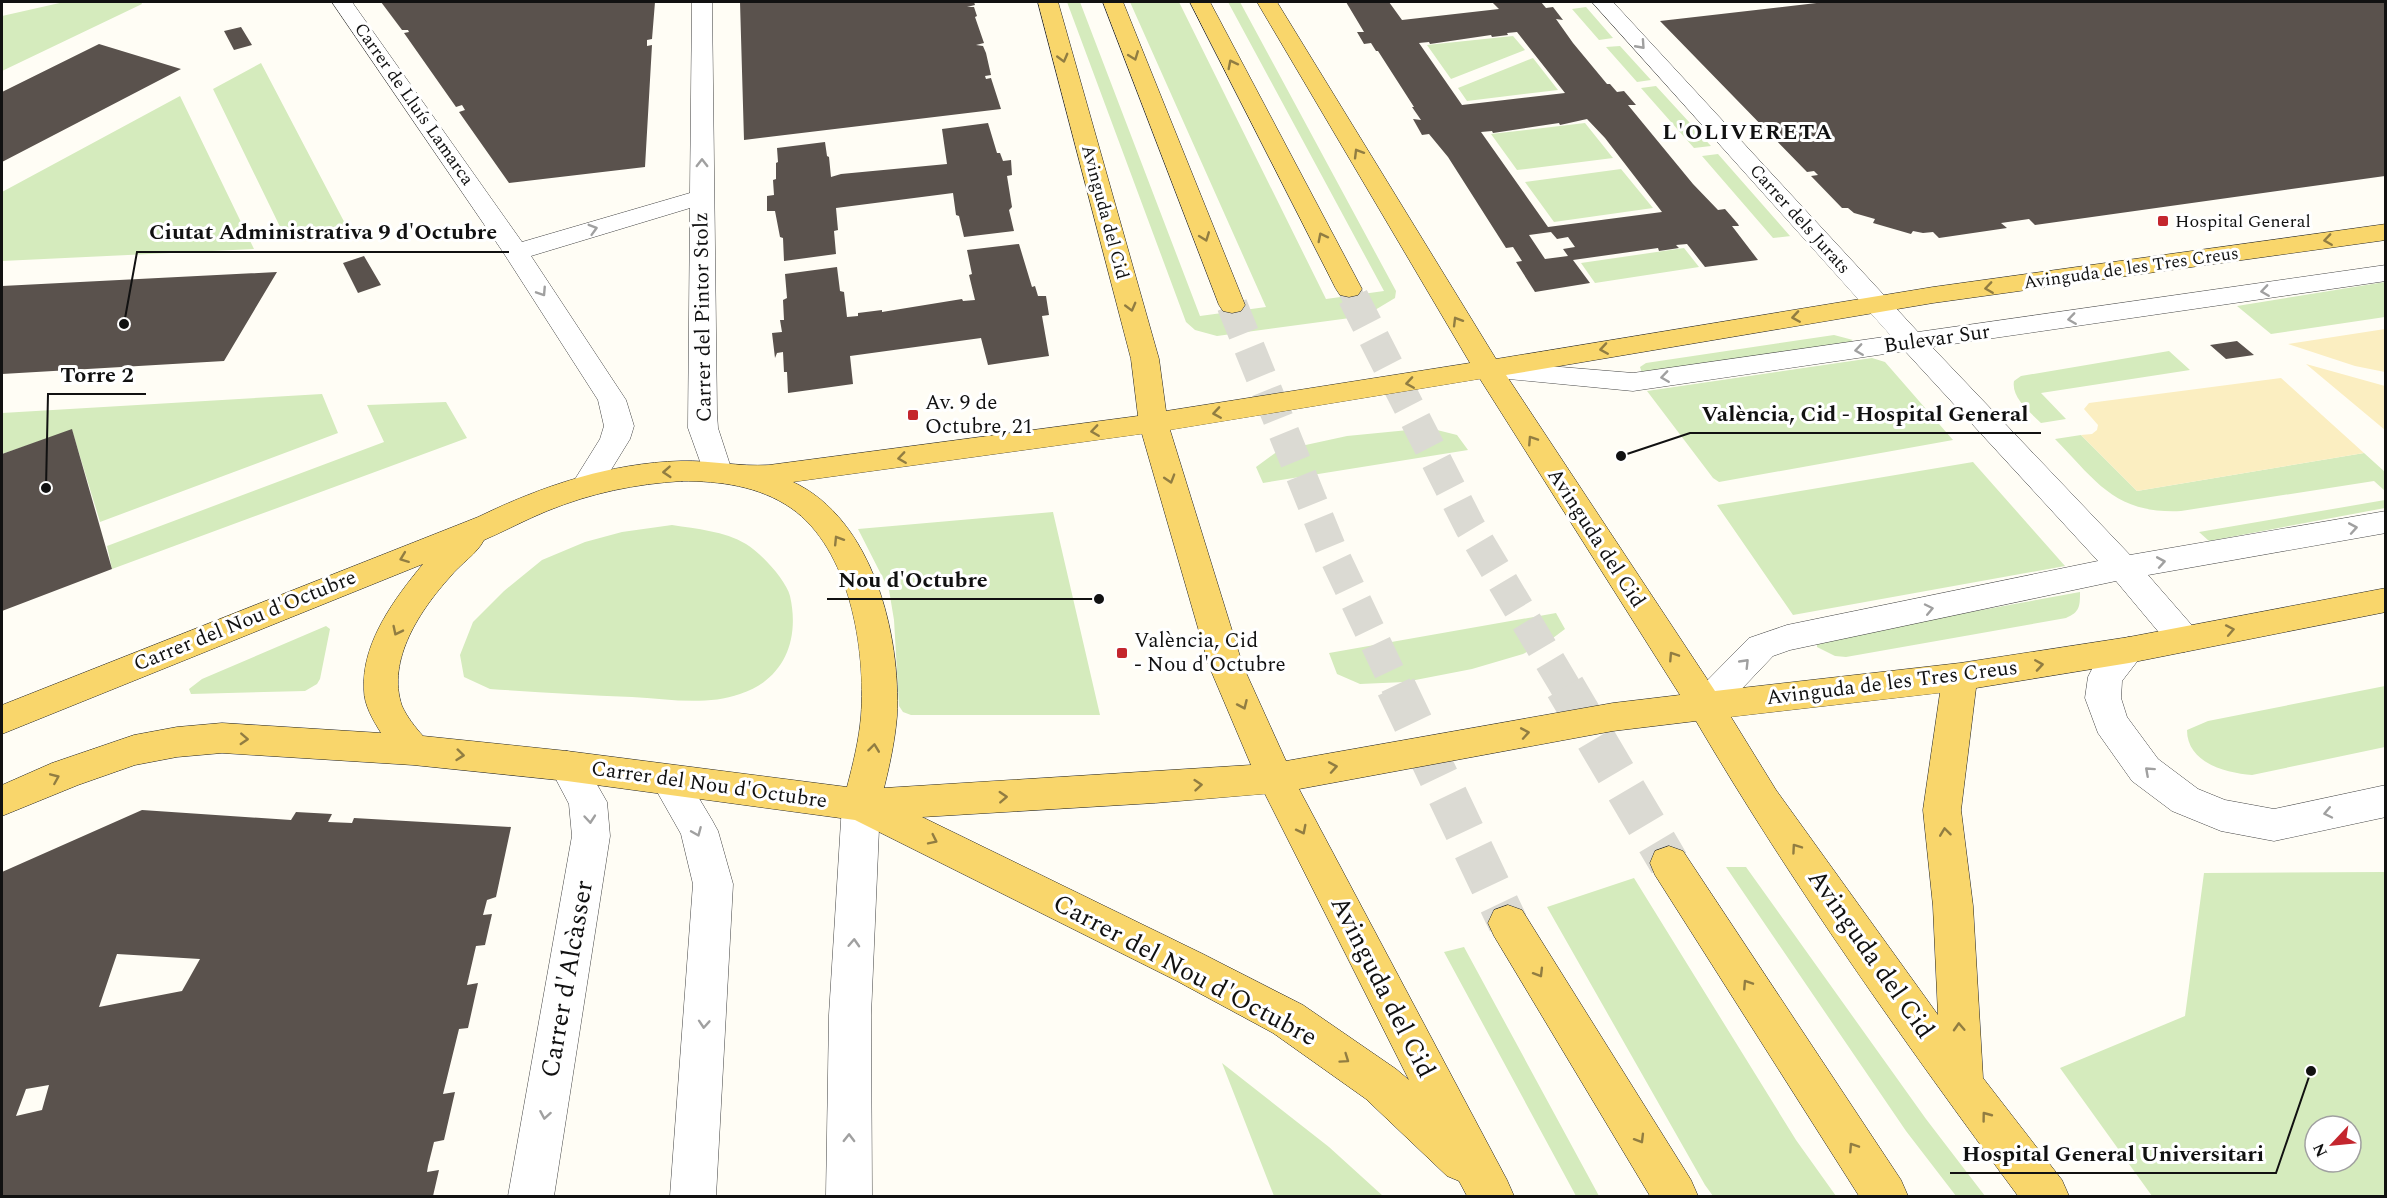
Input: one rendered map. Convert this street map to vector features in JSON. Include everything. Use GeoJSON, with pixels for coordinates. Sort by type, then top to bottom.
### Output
{"type":"FeatureCollection","features":[{"type":"Feature","properties":{"kind":"main road","name":"Avinguda del Cid"},"geometry":{"type":"LineString","coordinates":[[1048,2],[1145,359],[1153,423],[1226,666],[1275,778],[1486,1187]]}},
{"type":"Feature","properties":{"kind":"main road"},"geometry":{"type":"LineString","coordinates":[[1113,2],[1232,305]]}},
{"type":"Feature","properties":{"kind":"main road"},"geometry":{"type":"LineString","coordinates":[[1200,2],[1348,289]]}},
{"type":"Feature","properties":{"kind":"main road","name":"Avinguda del Cid"},"geometry":{"type":"LineString","coordinates":[[1267,2],[1488,370],[1705,705],[1763,801],[1962,1085],[2046,1197]]}},
{"type":"Feature","properties":{"kind":"main road","name":"Avinguda de les Tres Creus"},"geometry":{"type":"LineString","coordinates":[[1488,370],[1594,350],[1876,304],[2385,231]]}},
{"type":"Feature","properties":{"kind":"main road"},"geometry":{"type":"LineString","coordinates":[[1153,423],[1488,370]]}},
{"type":"Feature","properties":{"kind":"main road","name":"Carrer del Nou d'Octubre"},"geometry":{"type":"LineString","coordinates":[[2,720],[489,525],[554,494],[587,484],[638,474],[685,471],[732,474],[868,463],[1153,423]]}},
{"type":"Feature","properties":{"kind":"main road","name":"Carrer del Nou d'Octubre"},"geometry":{"type":"LineString","coordinates":[[732,474],[775,487],[803,502],[825,522],[840,543],[863,592],[872,626],[880,689],[874,752],[861,805]]}},
{"type":"Feature","properties":{"kind":"main road","name":"Carrer del Nou d'Octubre"},"geometry":{"type":"LineString","coordinates":[[413,750],[393,726],[381,691],[382,664],[395,633],[414,600],[436,570],[456,550],[489,525]]}},
{"type":"Feature","properties":{"kind":"main road","name":"Avinguda de les Tres Creus"},"geometry":{"type":"LineString","coordinates":[[1705,705],[1960,677],[2129,650],[2385,600]]}},
{"type":"Feature","properties":{"kind":"main road"},"geometry":{"type":"LineString","coordinates":[[1960,677],[1942,810],[1953,906],[1962,1085]]}},
{"type":"Feature","properties":{"kind":"main road"},"geometry":{"type":"LineString","coordinates":[[1275,778],[1613,717],[1705,705]]}},
{"type":"Feature","properties":{"kind":"main road","name":"Carrer del Nou d'Octubre"},"geometry":{"type":"LineString","coordinates":[[2,801],[65,774],[134,750],[177,742],[222,738],[413,750],[567,766],[861,805],[1155,788],[1275,778]]}},
{"type":"Feature","properties":{"kind":"main road","name":"Carrer del Nou d'Octubre"},"geometry":{"type":"LineString","coordinates":[[861,805],[1189,967],[1288,1019],[1381,1084],[1486,1187]]}},
{"type":"Feature","properties":{"kind":"main road"},"geometry":{"type":"LineString","coordinates":[[1669,863],[1885,1197]]}},
{"type":"Feature","properties":{"kind":"main road"},"geometry":{"type":"LineString","coordinates":[[1508,923],[1675,1197]]}},
{"type":"Feature","properties":{"kind":"street","name":"Carrer de Lluís Lamarca"},"geometry":{"type":"LineString","coordinates":[[342,2],[516,252],[612,400],[619,426],[615,439],[587,484]]}},
{"type":"Feature","properties":{"kind":"street","name":"Carrer del Pintor Stolz"},"geometry":{"type":"LineString","coordinates":[[702,2],[703,428],[732,474]]}},
{"type":"Feature","properties":{"kind":"street","name":"Carrer dels Jurats"},"geometry":{"type":"LineString","coordinates":[[1602,2],[1876,304]]}},
{"type":"Feature","properties":{"kind":"street","name":"Carrer del Pintor Stolz"},"geometry":{"type":"LineString","coordinates":[[516,252],[702,197]]}},
{"type":"Feature","properties":{"kind":"street","name":"Bulevar Sur"},"geometry":{"type":"LineString","coordinates":[[1488,370],[1633,382],[2385,273]]}},
{"type":"Feature","properties":{"kind":"street"},"geometry":{"type":"LineString","coordinates":[[1876,304],[2123,568],[2184,639]]}},
{"type":"Feature","properties":{"kind":"street"},"geometry":{"type":"LineString","coordinates":[[1705,705],[1761,647],[1787,638],[2123,568],[2385,522]]}},
{"type":"Feature","properties":{"kind":"street"},"geometry":{"type":"LineString","coordinates":[[2129,650],[2105,677],[2103,698],[2111,723],[2145,770],[2185,800],[2221,815],[2274,825],[2385,801]]}},
{"type":"Feature","properties":{"kind":"street","name":"Carrer d'Alcàsser"},"geometry":{"type":"LineString","coordinates":[[531,1197],[591,837],[588,802],[567,766]]}},
{"type":"Feature","properties":{"kind":"street"},"geometry":{"type":"LineString","coordinates":[[669,781],[699,831],[713,884],[693,1197]]}},
{"type":"Feature","properties":{"kind":"street"},"geometry":{"type":"LineString","coordinates":[[849,1197],[850,1015],[861,805]]}},
{"type":"Feature","properties":{"kind":"green space"},"geometry":{"type":"Polygon","coordinates":[[[64,2],[141,2],[142,4],[2,71],[2,16],[64,2]]]}},
{"type":"Feature","properties":{"kind":"green space"},"geometry":{"type":"Polygon","coordinates":[[[1067,2],[1080,2],[1200,316],[1266,307],[1130,2],[1179,2],[1326,299],[1384,291],[1228,2],[1240,2],[1396,291],[1395,298],[1370,313],[1350,318],[1217,336],[1195,330],[1186,322],[1067,2]]]}},
{"type":"Feature","properties":{"kind":"green space"},"geometry":{"type":"Polygon","coordinates":[[[1586,7],[1613,38],[1599,40],[1572,9],[1586,7]]]}},
{"type":"Feature","properties":{"kind":"green space"},"geometry":{"type":"Polygon","coordinates":[[[1513,36],[1525,50],[1451,79],[1427,45],[1513,36]]]}},
{"type":"Feature","properties":{"kind":"green space"},"geometry":{"type":"Polygon","coordinates":[[[1620,46],[1651,80],[1637,82],[1606,47],[1620,46]]]}},
{"type":"Feature","properties":{"kind":"green space"},"geometry":{"type":"Polygon","coordinates":[[[1533,58],[1558,90],[1467,101],[1458,88],[1533,58]]]}},
{"type":"Feature","properties":{"kind":"green space"},"geometry":{"type":"Polygon","coordinates":[[[261,63],[350,233],[285,237],[213,89],[261,63]]]}},
{"type":"Feature","properties":{"kind":"green space"},"geometry":{"type":"Polygon","coordinates":[[[1656,86],[1711,146],[1694,148],[1641,88],[1656,86]]]}},
{"type":"Feature","properties":{"kind":"green space"},"geometry":{"type":"Polygon","coordinates":[[[180,96],[254,249],[2,261],[2,192],[180,96]]]}},
{"type":"Feature","properties":{"kind":"green space"},"geometry":{"type":"Polygon","coordinates":[[[1585,123],[1613,158],[1517,170],[1491,134],[1585,123]]]}},
{"type":"Feature","properties":{"kind":"green space"},"geometry":{"type":"Polygon","coordinates":[[[1718,154],[1791,236],[1773,238],[1702,156],[1718,154]]]}},
{"type":"Feature","properties":{"kind":"green space"},"geometry":{"type":"Polygon","coordinates":[[[1621,169],[1653,208],[1554,222],[1525,182],[1621,169]]]}},
{"type":"Feature","properties":{"kind":"green space"},"geometry":{"type":"Polygon","coordinates":[[[1684,248],[1699,267],[1595,283],[1581,263],[1684,248]]]}},
{"type":"Feature","properties":{"kind":"green space"},"geometry":{"type":"Polygon","coordinates":[[[2385,282],[2385,317],[2271,334],[2237,306],[2385,282]]]}},
{"type":"Feature","properties":{"kind":"green space"},"geometry":{"type":"Polygon","coordinates":[[[1834,335],[1853,340],[1642,373],[1640,367],[1646,363],[1834,335]]]}},
{"type":"Feature","properties":{"kind":"green space"},"geometry":{"type":"Polygon","coordinates":[[[2169,351],[2190,370],[2041,393],[2066,419],[2041,423],[2022,404],[2015,393],[2014,381],[2021,376],[2169,351]]]}},
{"type":"Feature","properties":{"kind":"green space"},"geometry":{"type":"Polygon","coordinates":[[[1872,358],[1885,362],[1953,440],[1719,482],[1713,478],[1647,391],[1872,358]]]}},
{"type":"Feature","properties":{"kind":"green space"},"geometry":{"type":"Polygon","coordinates":[[[322,394],[338,433],[100,522],[72,430],[2,454],[2,413],[322,394]]]}},
{"type":"Feature","properties":{"kind":"green space"},"geometry":{"type":"Polygon","coordinates":[[[446,402],[467,438],[112,569],[107,546],[384,442],[367,405],[446,402]]]}},
{"type":"Feature","properties":{"kind":"green space"},"geometry":{"type":"Polygon","coordinates":[[[1429,428],[1457,435],[1468,450],[1263,483],[1256,467],[1278,451],[1347,436],[1429,428]]]}},
{"type":"Feature","properties":{"kind":"green space"},"geometry":{"type":"Polygon","coordinates":[[[2081,435],[2137,491],[2364,453],[2385,472],[2385,491],[2374,481],[2181,511],[2158,511],[2123,501],[2109,492],[2055,439],[2081,435]]]}},
{"type":"Feature","properties":{"kind":"green space"},"geometry":{"type":"Polygon","coordinates":[[[1973,462],[2065,566],[1793,615],[1717,505],[1973,462]]]}},
{"type":"Feature","properties":{"kind":"green space"},"geometry":{"type":"Polygon","coordinates":[[[2385,500],[2385,508],[2209,541],[2199,532],[2385,500]]]}},
{"type":"Feature","properties":{"kind":"green space"},"geometry":{"type":"Polygon","coordinates":[[[1053,512],[1100,715],[911,715],[903,712],[899,706],[894,620],[889,590],[858,529],[1053,512]]]}},
{"type":"Feature","properties":{"kind":"green space"},"geometry":{"type":"Polygon","coordinates":[[[672,525],[710,531],[746,544],[772,567],[784,582],[790,596],[793,628],[785,656],[768,679],[755,688],[727,698],[686,701],[490,689],[464,677],[460,655],[473,622],[504,591],[542,560],[585,542],[622,532],[672,525]]]}},
{"type":"Feature","properties":{"kind":"green space"},"geometry":{"type":"Polygon","coordinates":[[[2080,592],[2078,608],[2066,618],[1846,657],[1835,656],[1817,647],[1817,640],[2080,592]]]}},
{"type":"Feature","properties":{"kind":"green space"},"geometry":{"type":"Polygon","coordinates":[[[1556,613],[1565,629],[1523,654],[1472,669],[1405,682],[1360,684],[1337,674],[1329,653],[1556,613]]]}},
{"type":"Feature","properties":{"kind":"green space"},"geometry":{"type":"Polygon","coordinates":[[[326,626],[330,629],[320,679],[317,684],[305,691],[191,694],[189,689],[202,679],[326,626]]]}},
{"type":"Feature","properties":{"kind":"green space"},"geometry":{"type":"Polygon","coordinates":[[[2385,686],[2385,747],[2252,775],[2231,772],[2210,764],[2194,751],[2189,741],[2187,730],[2208,721],[2385,686]]]}},
{"type":"Feature","properties":{"kind":"green space"},"geometry":{"type":"Polygon","coordinates":[[[1726,867],[1746,867],[1926,1119],[1985,1196],[1956,1196],[1906,1131],[1726,867]]]}},
{"type":"Feature","properties":{"kind":"green space"},"geometry":{"type":"Polygon","coordinates":[[[2385,872],[2385,1196],[2152,1196],[2060,1068],[2185,1016],[2204,873],[2385,872]]]}},
{"type":"Feature","properties":{"kind":"green space"},"geometry":{"type":"Polygon","coordinates":[[[1634,878],[1796,1140],[1836,1196],[1713,1196],[1705,1185],[1547,907],[1634,878]]]}},
{"type":"Feature","properties":{"kind":"green space"},"geometry":{"type":"Polygon","coordinates":[[[1464,947],[1599,1196],[1576,1196],[1444,952],[1464,947]]]}},
{"type":"Feature","properties":{"kind":"green space"},"geometry":{"type":"Polygon","coordinates":[[[1222,1063],[1329,1147],[1383,1196],[1274,1196],[1222,1063]]]}},
{"type":"Feature","properties":{"kind":"sand"},"geometry":{"type":"Polygon","coordinates":[[[2385,329],[2385,372],[2355,366],[2288,344],[2385,329]]]}},
{"type":"Feature","properties":{"kind":"sand"},"geometry":{"type":"Polygon","coordinates":[[[2306,364],[2385,386],[2385,430],[2306,364]]]}},
{"type":"Feature","properties":{"kind":"sand"},"geometry":{"type":"Polygon","coordinates":[[[2281,378],[2364,453],[2137,491],[2081,435],[2092,434],[2097,430],[2098,425],[2084,409],[2089,403],[2281,378]]]}},
{"type":"Feature","properties":{"kind":"building"},"geometry":{"type":"Polygon","coordinates":[[[381,2],[655,2],[652,39],[647,40],[647,46],[652,45],[645,167],[509,183],[459,112],[465,110],[462,105],[456,107],[404,33],[409,32],[408,30],[402,30],[381,2]]]}},
{"type":"Feature","properties":{"kind":"building"},"geometry":{"type":"Polygon","coordinates":[[[740,2],[974,2],[975,5],[967,7],[974,7],[984,43],[976,45],[983,46],[986,53],[991,75],[985,76],[986,79],[991,78],[1001,109],[744,140],[740,2]]]}},
{"type":"Feature","properties":{"kind":"building"},"geometry":{"type":"Polygon","coordinates":[[[1346,2],[1389,2],[1402,20],[1499,9],[1492,2],[1541,2],[1546,8],[1553,7],[1563,20],[1556,19],[1607,84],[1610,84],[1617,92],[1624,91],[1636,105],[1628,105],[1693,184],[1718,210],[1725,209],[1738,224],[1739,226],[1732,226],[1758,260],[1705,267],[1687,244],[1676,245],[1679,248],[1659,251],[1658,248],[1573,260],[1590,283],[1535,292],[1516,262],[1522,261],[1513,247],[1506,248],[1448,157],[1429,134],[1422,135],[1413,119],[1421,120],[1412,107],[1414,107],[1378,51],[1371,43],[1364,44],[1357,32],[1364,32],[1346,2]],[[1517,32],[1430,44],[1429,42],[1419,43],[1462,105],[1565,93],[1517,32]],[[1587,119],[1560,125],[1559,123],[1493,133],[1492,131],[1481,132],[1548,227],[1662,212],[1605,138],[1587,119]],[[1551,232],[1529,235],[1545,259],[1568,256],[1563,249],[1575,247],[1568,237],[1557,239],[1551,232]]]}},
{"type":"Feature","properties":{"kind":"building"},"geometry":{"type":"Polygon","coordinates":[[[1825,2],[2385,2],[2385,176],[2035,225],[2029,219],[2001,223],[2007,228],[1939,238],[1933,232],[1913,231],[1911,234],[1873,223],[1875,219],[1854,213],[1848,208],[1842,208],[1811,176],[1818,175],[1814,171],[1807,172],[1660,21],[1825,2]]]}},
{"type":"Feature","properties":{"kind":"building"},"geometry":{"type":"Polygon","coordinates":[[[241,27],[252,45],[234,50],[224,31],[241,27]]]}},
{"type":"Feature","properties":{"kind":"building"},"geometry":{"type":"Polygon","coordinates":[[[99,44],[181,69],[2,162],[2,92],[99,44]]]}},
{"type":"Feature","properties":{"kind":"building"},"geometry":{"type":"Polygon","coordinates":[[[988,123],[997,153],[1000,153],[1003,161],[1011,160],[1012,175],[1007,176],[1012,207],[1009,210],[1014,231],[964,237],[959,216],[956,215],[953,193],[836,208],[838,230],[834,231],[836,254],[784,261],[783,238],[780,237],[775,211],[767,211],[767,196],[774,195],[773,180],[776,179],[777,148],[825,142],[831,177],[841,174],[947,164],[942,129],[988,123]]]}},
{"type":"Feature","properties":{"kind":"building"},"geometry":{"type":"Polygon","coordinates":[[[1019,244],[1032,287],[1035,286],[1038,296],[1046,296],[1049,315],[1042,316],[1049,356],[988,365],[981,338],[850,356],[853,384],[788,393],[783,352],[777,353],[775,358],[772,333],[782,332],[780,320],[784,320],[783,300],[787,298],[785,274],[837,267],[840,291],[844,292],[847,317],[858,316],[858,313],[882,310],[882,312],[962,299],[963,301],[975,300],[969,275],[972,274],[967,250],[1019,244]]]}},
{"type":"Feature","properties":{"kind":"building"},"geometry":{"type":"Polygon","coordinates":[[[364,256],[381,285],[358,293],[343,263],[364,256]]]}},
{"type":"Feature","properties":{"kind":"building"},"geometry":{"type":"Polygon","coordinates":[[[277,272],[224,361],[2,374],[2,286],[277,272]]]}},
{"type":"Feature","properties":{"kind":"building"},"geometry":{"type":"Polygon","coordinates":[[[2237,341],[2254,355],[2226,359],[2210,345],[2237,341]]]}},
{"type":"Feature","properties":{"kind":"building"},"geometry":{"type":"Polygon","coordinates":[[[72,429],[112,569],[2,611],[2,454],[72,429]]]}},
{"type":"Feature","properties":{"kind":"building"},"geometry":{"type":"Polygon","coordinates":[[[142,810],[291,820],[296,812],[332,814],[328,822],[352,823],[354,818],[511,827],[496,897],[487,900],[483,915],[492,914],[485,945],[476,946],[467,985],[478,983],[468,1028],[459,1029],[443,1094],[455,1092],[444,1140],[434,1142],[428,1166],[427,1172],[439,1170],[433,1196],[2,1196],[2,872],[142,810]],[[117,954],[99,1007],[182,991],[200,959],[117,954]],[[49,1085],[26,1089],[16,1116],[42,1110],[49,1085]]]}},
{"type":"Feature","properties":{"kind":"tunnel"},"geometry":{"type":"LineString","coordinates":[[1349,289],[1353,297]]}},
{"type":"Feature","properties":{"kind":"tunnel"},"geometry":{"type":"LineString","coordinates":[[1353,297],[1470,527],[1566,688]]}},
{"type":"Feature","properties":{"kind":"tunnel"},"geometry":{"type":"LineString","coordinates":[[1232,305],[1331,549],[1397,688]]}},
{"type":"Feature","properties":{"kind":"tunnel"},"geometry":{"type":"LineString","coordinates":[[1396,687],[1508,923]]}},
{"type":"Feature","properties":{"kind":"tunnel"},"geometry":{"type":"LineString","coordinates":[[1565,687],[1669,863]]}},
{"type":"Feature","properties":{"kind":"place","name":"Hospital General"},"geometry":{"type":"Point","coordinates":[2163,221]}},
{"type":"Feature","properties":{"kind":"place","name":"Ciutat Administrativa 9 d'Octubre"},"geometry":{"type":"Point","coordinates":[124,324]}},
{"type":"Feature","properties":{"kind":"place","name":"Av. 9 de Octubre, 21"},"geometry":{"type":"Point","coordinates":[913,415]}},
{"type":"Feature","properties":{"kind":"place","name":"València, Cid - Hospital General"},"geometry":{"type":"Point","coordinates":[1621,456]}},
{"type":"Feature","properties":{"kind":"place","name":"Torre 2"},"geometry":{"type":"Point","coordinates":[46,488]}},
{"type":"Feature","properties":{"kind":"place","name":"Nou d'Octubre"},"geometry":{"type":"Point","coordinates":[1099,599]}},
{"type":"Feature","properties":{"kind":"place","name":"València, Cid - Nou d'Octubre"},"geometry":{"type":"Point","coordinates":[1122,653]}},
{"type":"Feature","properties":{"kind":"place","name":"Hospital General Universitari"},"geometry":{"type":"Point","coordinates":[2311,1071]}},
{"type":"Feature","properties":{"kind":"district","name":"L'OLIVERETA"},"geometry":{"type":"Point","coordinates":[1748,132]}}]}
